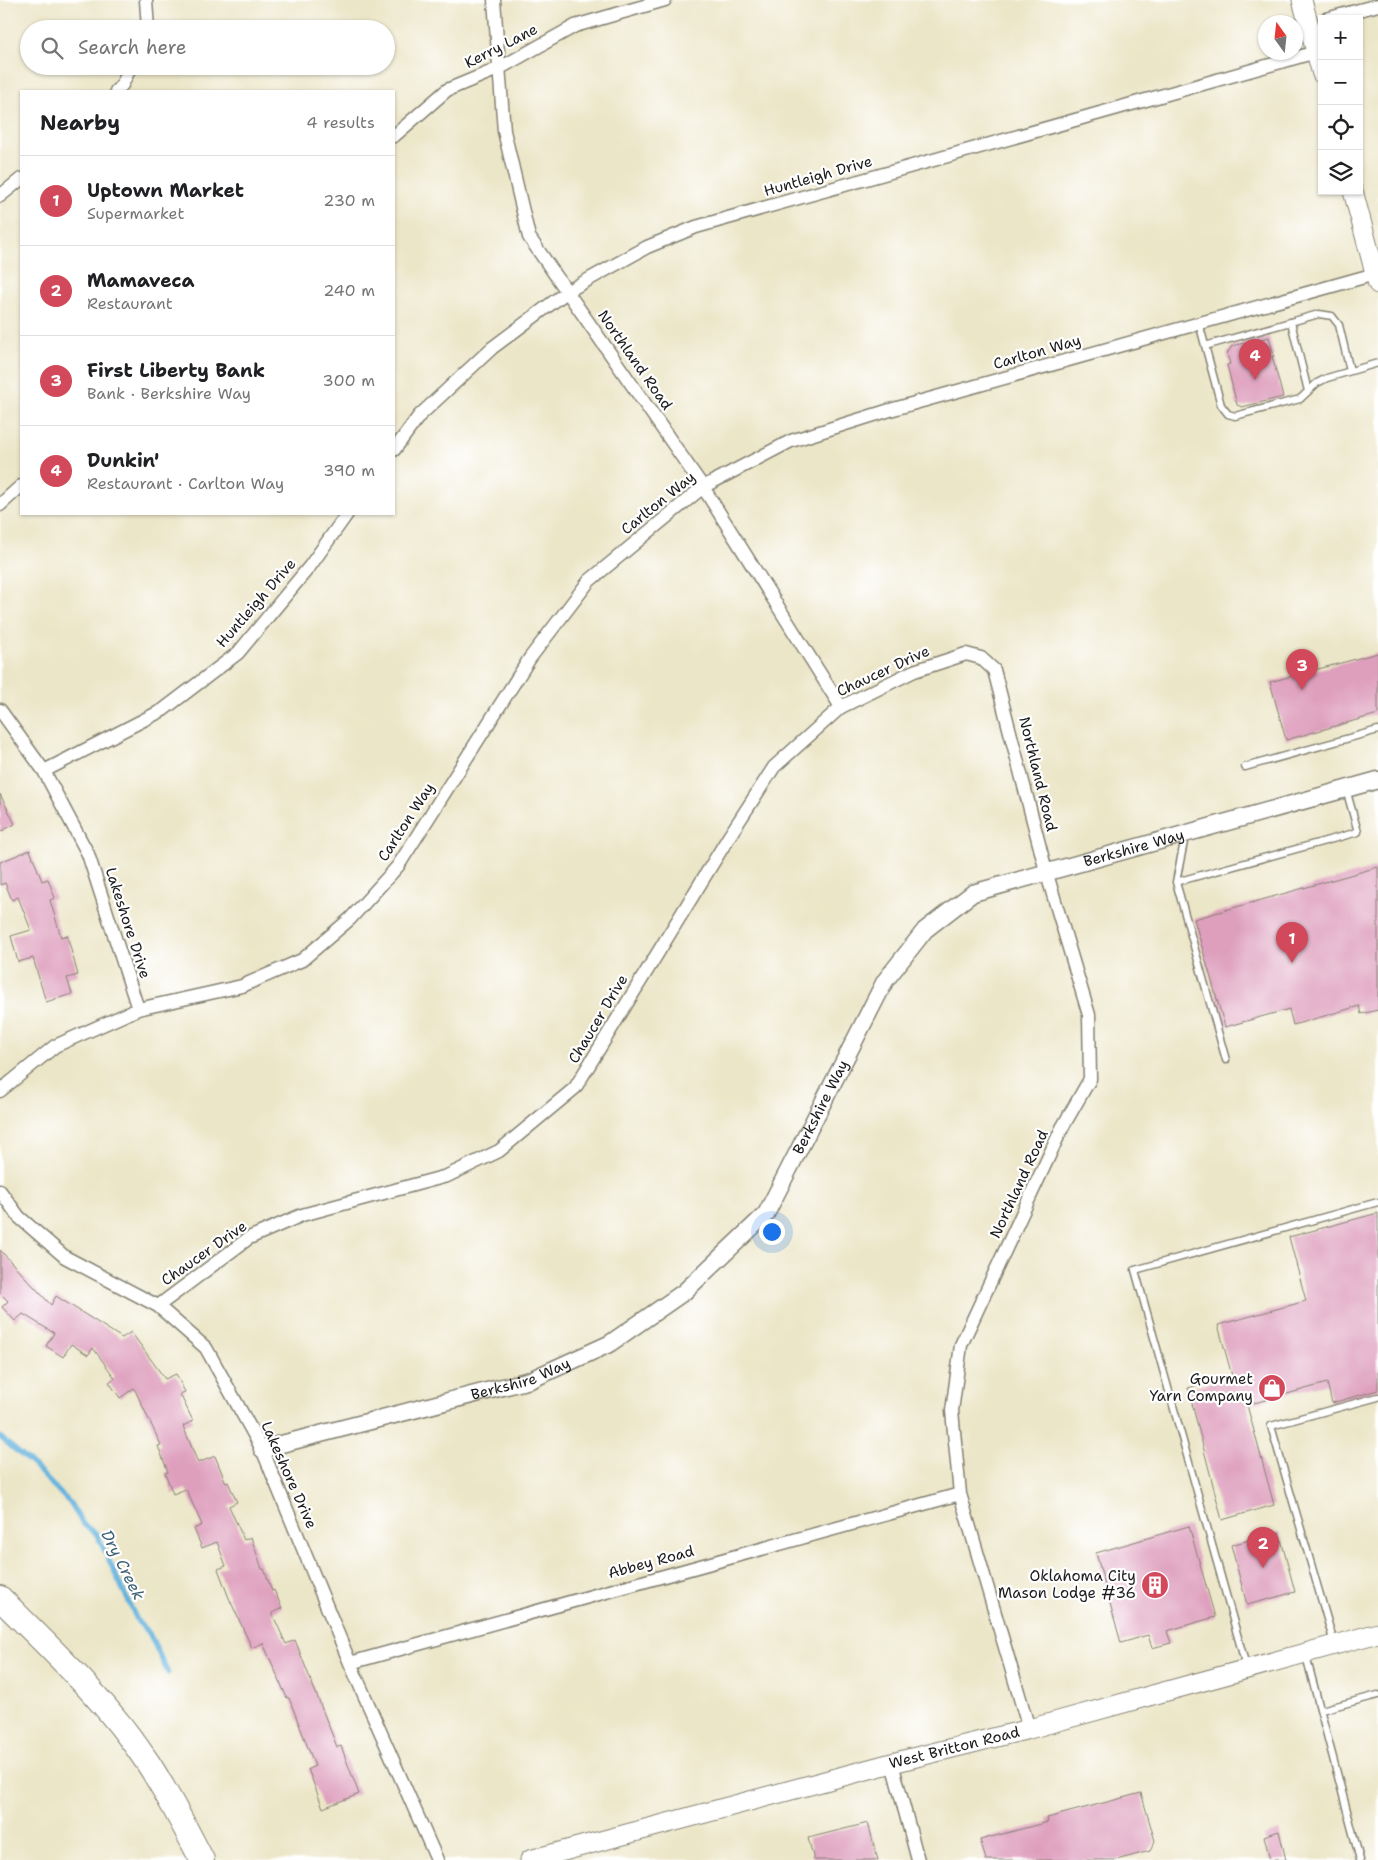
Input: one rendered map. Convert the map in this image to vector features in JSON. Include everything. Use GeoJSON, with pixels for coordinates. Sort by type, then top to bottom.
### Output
{"type":"FeatureCollection","features":[{"type":"Feature","properties":{"kind":"highway"},"geometry":{"type":"LineString","coordinates":[[0,1598],[67,1665],[108,1711],[147,1762],[179,1814],[202,1860]]}},
{"type":"Feature","properties":{"kind":"main road"},"geometry":{"type":"LineString","coordinates":[[1302,0],[1315,22],[1316,52],[1318,60]]}},
{"type":"Feature","properties":{"kind":"main road"},"geometry":{"type":"LineString","coordinates":[[1355,195],[1372,236],[1377,279]]}},
{"type":"Feature","properties":{"kind":"main road","name":"West Britton Road"},"geometry":{"type":"LineString","coordinates":[[530,1860],[892,1763],[1029,1729],[1378,1633]]}},
{"type":"Feature","properties":{"kind":"street"},"geometry":{"type":"LineString","coordinates":[[146,0],[147,20]]}},
{"type":"Feature","properties":{"kind":"street","name":"Northland Road"},"geometry":{"type":"LineString","coordinates":[[494,0],[504,132],[529,237],[703,487],[841,707]]}},
{"type":"Feature","properties":{"kind":"street","name":"Kerry Lane"},"geometry":{"type":"LineString","coordinates":[[395,135],[447,90],[500,68],[575,26],[665,0]]}},
{"type":"Feature","properties":{"kind":"street"},"geometry":{"type":"LineString","coordinates":[[1341,15],[1378,5]]}},
{"type":"Feature","properties":{"kind":"street","name":"Huntleigh Drive"},"geometry":{"type":"LineString","coordinates":[[395,449],[419,416],[492,348],[568,292],[647,247],[696,227],[1316,52]]}},
{"type":"Feature","properties":{"kind":"street"},"geometry":{"type":"LineString","coordinates":[[117,90],[127,75]]}},
{"type":"Feature","properties":{"kind":"street"},"geometry":{"type":"LineString","coordinates":[[0,196],[20,180]]}},
{"type":"Feature","properties":{"kind":"street","name":"Carlton Way"},"geometry":{"type":"LineString","coordinates":[[138,1009],[242,986],[302,960],[350,919],[398,866],[530,658],[589,581],[703,487],[791,441],[890,410],[1199,323],[1377,279]]}},
{"type":"Feature","properties":{"kind":"street"},"geometry":{"type":"LineString","coordinates":[[0,505],[20,487]]}},
{"type":"Feature","properties":{"kind":"street","name":"Huntleigh Drive"},"geometry":{"type":"LineString","coordinates":[[44,771],[162,710],[238,653],[310,566],[347,515]]}},
{"type":"Feature","properties":{"kind":"street","name":"Chaucer Drive"},"geometry":{"type":"LineString","coordinates":[[158,1306],[249,1238],[302,1215],[447,1176],[499,1150],[575,1088],[730,835],[774,767],[841,707],[914,671],[966,654],[981,658]]}},
{"type":"Feature","properties":{"kind":"street","name":"Northland Road"},"geometry":{"type":"LineString","coordinates":[[981,658],[994,670],[1046,871],[1088,1015],[1090,1079],[1062,1128],[961,1344],[952,1411],[960,1494],[1029,1729]]}},
{"type":"Feature","properties":{"kind":"street","name":"Lakeshore Drive"},"geometry":{"type":"LineString","coordinates":[[0,710],[44,771],[88,854],[138,1009]]}},
{"type":"Feature","properties":{"kind":"street","name":"Berkshire Way"},"geometry":{"type":"LineString","coordinates":[[262,1449],[530,1380],[609,1344],[684,1292],[766,1214],[886,981],[925,930],[973,893],[1046,871],[1378,780]]}},
{"type":"Feature","properties":{"kind":"street"},"geometry":{"type":"LineString","coordinates":[[0,1092],[54,1046],[138,1009]]}},
{"type":"Feature","properties":{"kind":"street","name":"Lakeshore Drive"},"geometry":{"type":"LineString","coordinates":[[0,1191],[20,1217],[64,1257],[158,1306],[206,1348],[262,1449],[350,1663],[437,1860]]}},
{"type":"Feature","properties":{"kind":"street","name":"Abbey Road"},"geometry":{"type":"LineString","coordinates":[[350,1663],[960,1494]]}},
{"type":"Feature","properties":{"kind":"street"},"geometry":{"type":"LineString","coordinates":[[892,1763],[918,1860]]}},
{"type":"Feature","properties":{"kind":"lane"},"geometry":{"type":"LineString","coordinates":[[1205,346],[1319,314],[1332,316],[1339,325],[1350,371]]}},
{"type":"Feature","properties":{"kind":"lane"},"geometry":{"type":"LineString","coordinates":[[1291,322],[1308,391]]}},
{"type":"Feature","properties":{"kind":"lane"},"geometry":{"type":"LineString","coordinates":[[1199,323],[1221,405],[1228,414],[1235,416],[1300,398],[1317,383],[1327,378],[1378,363]]}},
{"type":"Feature","properties":{"kind":"lane"},"geometry":{"type":"LineString","coordinates":[[1245,767],[1378,730]]}},
{"type":"Feature","properties":{"kind":"lane"},"geometry":{"type":"LineString","coordinates":[[1176,882],[1358,832],[1346,789]]}},
{"type":"Feature","properties":{"kind":"lane"},"geometry":{"type":"LineString","coordinates":[[1185,834],[1176,882],[1226,1060]]}},
{"type":"Feature","properties":{"kind":"lane"},"geometry":{"type":"LineString","coordinates":[[1247,1668],[1135,1270],[1378,1202]]}},
{"type":"Feature","properties":{"kind":"lane"},"geometry":{"type":"LineString","coordinates":[[1334,1644],[1271,1426],[1378,1397]]}},
{"type":"Feature","properties":{"kind":"lane"},"geometry":{"type":"LineString","coordinates":[[1305,1652],[1360,1860]]}},
{"type":"Feature","properties":{"kind":"lane"},"geometry":{"type":"LineString","coordinates":[[1321,1710],[1378,1695]]}},
{"type":"Feature","properties":{"kind":"building"},"geometry":{"type":"Polygon","coordinates":[[[1269,337],[1283,397],[1242,407],[1237,405],[1227,365],[1230,364],[1227,354],[1232,346],[1269,337]]]}},
{"type":"Feature","properties":{"kind":"building"},"geometry":{"type":"Polygon","coordinates":[[[1378,653],[1378,714],[1286,740],[1270,682],[1378,653]]]}},
{"type":"Feature","properties":{"kind":"building"},"geometry":{"type":"Polygon","coordinates":[[[0,794],[15,824],[0,832],[0,794]]]}},
{"type":"Feature","properties":{"kind":"building"},"geometry":{"type":"Polygon","coordinates":[[[30,850],[42,881],[48,879],[55,898],[50,900],[61,937],[67,935],[78,975],[67,978],[72,994],[46,1002],[33,958],[18,962],[11,936],[31,930],[18,897],[12,900],[5,883],[0,885],[0,862],[30,850]]]}},
{"type":"Feature","properties":{"kind":"building"},"geometry":{"type":"Polygon","coordinates":[[[1378,867],[1378,1010],[1361,1014],[1359,1006],[1293,1025],[1289,1009],[1225,1027],[1194,919],[1378,867]]]}},
{"type":"Feature","properties":{"kind":"building"},"geometry":{"type":"Polygon","coordinates":[[[1378,1213],[1378,1390],[1332,1403],[1327,1383],[1247,1405],[1274,1505],[1222,1520],[1188,1388],[1232,1376],[1218,1325],[1306,1301],[1289,1237],[1378,1213]]]}},
{"type":"Feature","properties":{"kind":"building"},"geometry":{"type":"Polygon","coordinates":[[[0,1250],[51,1305],[56,1296],[122,1338],[131,1332],[165,1379],[176,1374],[185,1392],[180,1394],[193,1421],[183,1426],[198,1463],[215,1456],[226,1483],[228,1482],[237,1502],[229,1506],[244,1540],[251,1537],[262,1569],[264,1569],[272,1591],[274,1590],[282,1608],[272,1613],[286,1644],[295,1640],[337,1747],[341,1746],[359,1794],[323,1808],[308,1769],[315,1766],[289,1698],[287,1698],[263,1643],[252,1648],[218,1569],[226,1566],[217,1542],[202,1548],[194,1529],[202,1525],[186,1489],[173,1494],[165,1473],[168,1472],[158,1446],[161,1445],[134,1388],[120,1398],[109,1382],[115,1378],[93,1348],[88,1355],[71,1344],[63,1357],[46,1346],[54,1333],[23,1314],[15,1321],[2,1307],[8,1301],[0,1293],[0,1250]]]}},
{"type":"Feature","properties":{"kind":"building","name":"Oklahoma City Mason Lodge #36"},"geometry":{"type":"Polygon","coordinates":[[[1189,1526],[1215,1617],[1167,1631],[1171,1643],[1152,1648],[1148,1635],[1121,1643],[1096,1553],[1189,1526]]]}},
{"type":"Feature","properties":{"kind":"building"},"geometry":{"type":"Polygon","coordinates":[[[1279,1532],[1295,1592],[1247,1605],[1231,1545],[1279,1532]]]}},
{"type":"Feature","properties":{"kind":"building"},"geometry":{"type":"Polygon","coordinates":[[[1141,1793],[1155,1841],[1150,1851],[1116,1860],[986,1860],[980,1840],[1048,1822],[1047,1818],[1141,1793]]]}},
{"type":"Feature","properties":{"kind":"building"},"geometry":{"type":"Polygon","coordinates":[[[868,1823],[878,1860],[814,1860],[808,1838],[868,1823]]]}},
{"type":"Feature","properties":{"kind":"building"},"geometry":{"type":"Polygon","coordinates":[[[1279,1831],[1286,1860],[1270,1860],[1264,1836],[1279,1831]]]}},
{"type":"Feature","properties":{"kind":"waterway","name":"Dry Creek"},"geometry":{"type":"LineString","coordinates":[[0,1437],[32,1464],[70,1503],[83,1524],[97,1535],[138,1622],[149,1633],[168,1673]]}},
{"type":"Feature","properties":{"kind":"place","name":"Dunkin'"},"geometry":{"type":"Point","coordinates":[1255,380]}},
{"type":"Feature","properties":{"kind":"place","name":"First Liberty Bank"},"geometry":{"type":"Point","coordinates":[1302,690]}},
{"type":"Feature","properties":{"kind":"place","name":"Uptown Market"},"geometry":{"type":"Point","coordinates":[1292,963]}},
{"type":"Feature","properties":{"kind":"place","name":"Gourmet Yarn Company"},"geometry":{"type":"Point","coordinates":[1272,1388]}},
{"type":"Feature","properties":{"kind":"place","name":"Mamaveca"},"geometry":{"type":"Point","coordinates":[1263,1568]}},
{"type":"Feature","properties":{"kind":"place","name":"Oklahoma City Mason Lodge #36"},"geometry":{"type":"Point","coordinates":[1155,1585]}}]}
